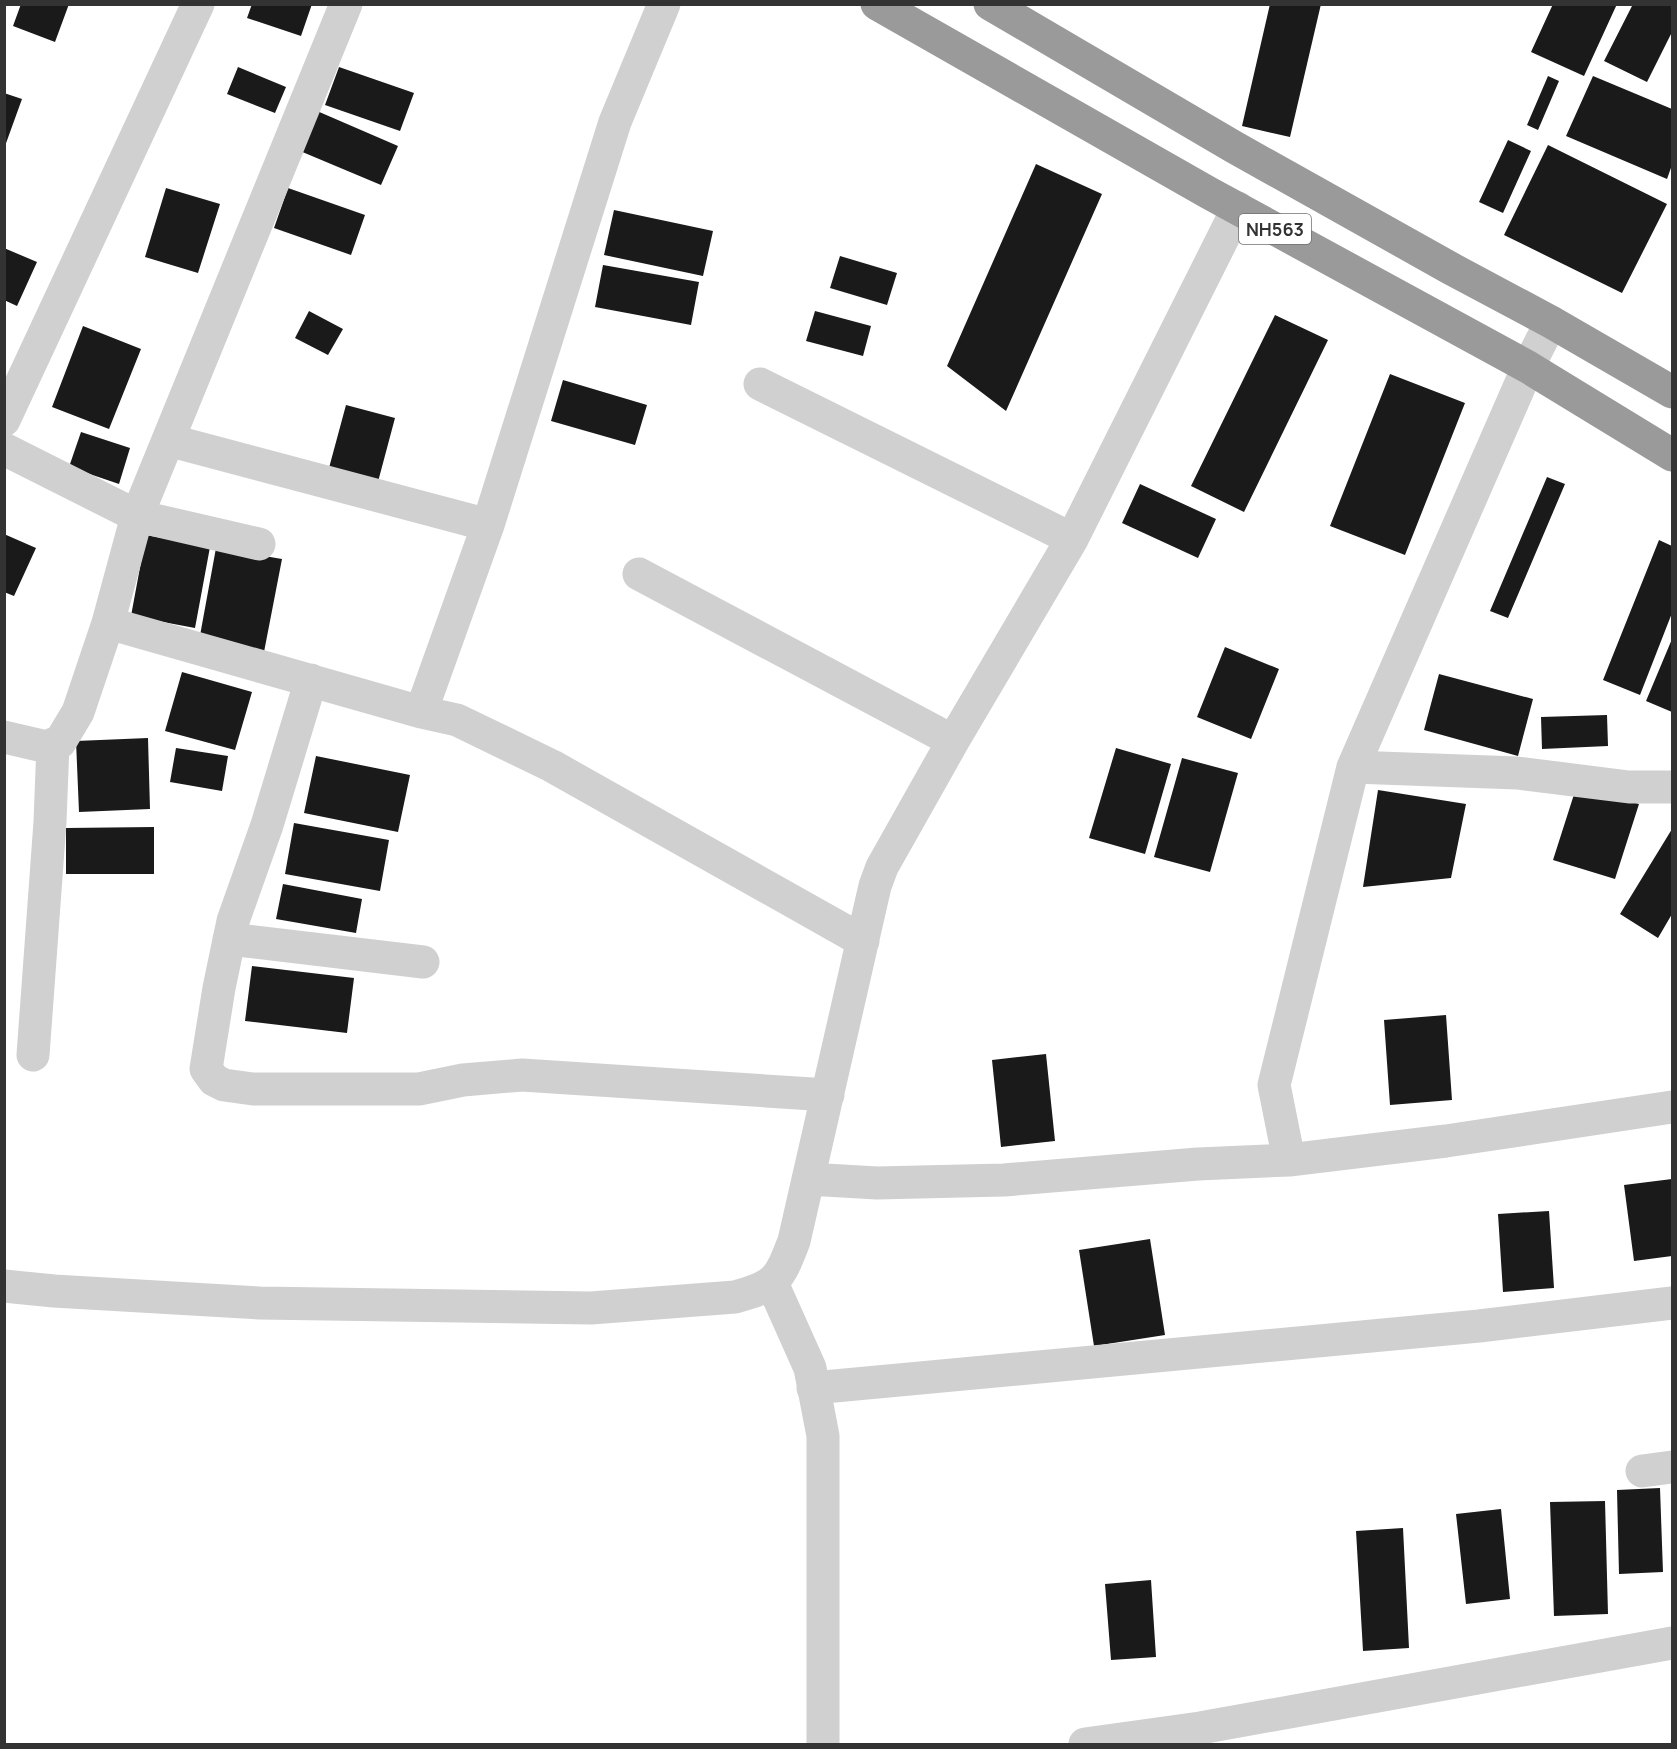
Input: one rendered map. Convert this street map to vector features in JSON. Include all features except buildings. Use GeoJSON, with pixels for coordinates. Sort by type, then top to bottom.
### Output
{"type":"FeatureCollection","features":[{"type":"Feature","properties":{"kind":"highway","name":"NH563"},"geometry":{"type":"LineString","coordinates":[[877,4],[1238,208],[1528,367],[1672,455]]}},
{"type":"Feature","properties":{"kind":"highway","name":"NH563"},"geometry":{"type":"LineString","coordinates":[[1001,7],[1245,153],[1551,322],[1672,392]]}},
{"type":"Feature","properties":{"kind":"street"},"geometry":{"type":"LineString","coordinates":[[4,420],[198,4]]}},
{"type":"Feature","properties":{"kind":"street"},"geometry":{"type":"LineString","coordinates":[[4,737],[47,747],[60,742],[78,712],[108,622],[137,516],[346,4]]}},
{"type":"Feature","properties":{"kind":"street"},"geometry":{"type":"LineString","coordinates":[[421,712],[488,525],[615,122],[664,4]]}},
{"type":"Feature","properties":{"kind":"street"},"geometry":{"type":"LineString","coordinates":[[4,1286],[259,1303],[591,1308],[735,1297],[755,1292],[772,1283],[783,1270],[794,1241],[875,886],[882,867],[1072,538],[1238,208]]}},
{"type":"Feature","properties":{"kind":"street"},"geometry":{"type":"LineString","coordinates":[[1289,1160],[1274,1085],[1353,767],[1528,367],[1551,322]]}},
{"type":"Feature","properties":{"kind":"street"},"geometry":{"type":"LineString","coordinates":[[760,384],[1072,538]]}},
{"type":"Feature","properties":{"kind":"street"},"geometry":{"type":"LineString","coordinates":[[168,440],[488,525]]}},
{"type":"Feature","properties":{"kind":"street"},"geometry":{"type":"LineString","coordinates":[[4,449],[137,516],[259,544]]}},
{"type":"Feature","properties":{"kind":"street"},"geometry":{"type":"LineString","coordinates":[[639,574],[953,741]]}},
{"type":"Feature","properties":{"kind":"street"},"geometry":{"type":"LineString","coordinates":[[108,622],[421,712],[457,720],[552,766],[863,941]]}},
{"type":"Feature","properties":{"kind":"street"},"geometry":{"type":"LineString","coordinates":[[311,680],[267,825],[233,921],[206,1069],[214,1080],[224,1085],[253,1089],[419,1089],[463,1080],[522,1074],[828,1095]]}},
{"type":"Feature","properties":{"kind":"street"},"geometry":{"type":"LineString","coordinates":[[33,1055],[50,822],[53,744]]}},
{"type":"Feature","properties":{"kind":"street"},"geometry":{"type":"LineString","coordinates":[[1353,767],[1517,773],[1629,787],[1672,787]]}},
{"type":"Feature","properties":{"kind":"street"},"geometry":{"type":"LineString","coordinates":[[230,939],[423,962]]}},
{"type":"Feature","properties":{"kind":"street"},"geometry":{"type":"LineString","coordinates":[[808,1179],[878,1183],[1004,1180],[1198,1164],[1289,1160],[1446,1141],[1672,1107]]}},
{"type":"Feature","properties":{"kind":"street"},"geometry":{"type":"LineString","coordinates":[[772,1283],[810,1368],[823,1436],[823,1744]]}},
{"type":"Feature","properties":{"kind":"street"},"geometry":{"type":"LineString","coordinates":[[813,1388],[1479,1326],[1672,1303]]}},
{"type":"Feature","properties":{"kind":"street"},"geometry":{"type":"LineString","coordinates":[[1085,1744],[1200,1728],[1672,1643]]}}]}
